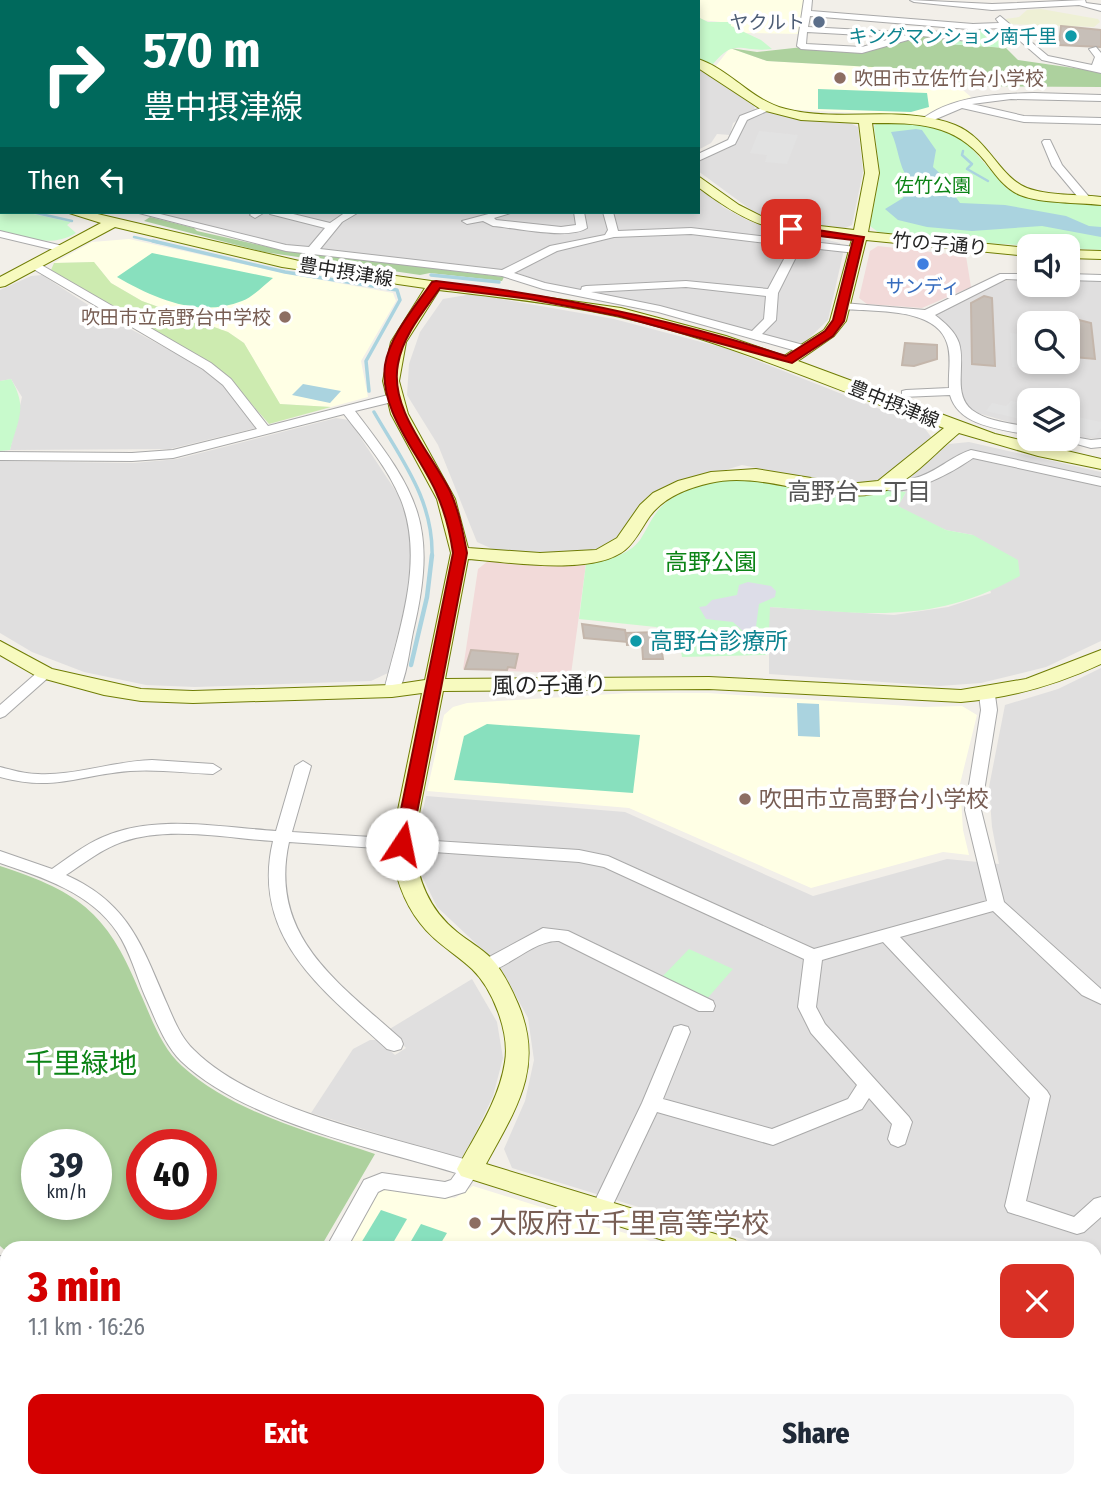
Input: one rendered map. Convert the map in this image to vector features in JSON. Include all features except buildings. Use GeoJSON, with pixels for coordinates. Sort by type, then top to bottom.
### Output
{"type":"FeatureCollection","features":[{"type":"Feature","properties":{"kind":"street"},"geometry":{"type":"LineString","coordinates":[[808,0],[801,46],[863,50],[922,33],[968,38],[973,27]]}},
{"type":"Feature","properties":{"kind":"street"},"geometry":{"type":"LineString","coordinates":[[914,0],[969,2]]}},
{"type":"Feature","properties":{"kind":"street"},"geometry":{"type":"LineString","coordinates":[[922,1],[928,0]]}},
{"type":"Feature","properties":{"kind":"street"},"geometry":{"type":"LineString","coordinates":[[945,0],[983,6],[1081,1],[1101,8]]}},
{"type":"Feature","properties":{"kind":"street"},"geometry":{"type":"LineString","coordinates":[[983,6],[1045,58],[1098,69],[1100,57],[1093,48]]}},
{"type":"Feature","properties":{"kind":"street"},"geometry":{"type":"LineString","coordinates":[[806,13],[973,27],[1007,25]]}},
{"type":"Feature","properties":{"kind":"street"},"geometry":{"type":"LineString","coordinates":[[804,29],[912,36]]}},
{"type":"Feature","properties":{"kind":"street"},"geometry":{"type":"LineString","coordinates":[[700,64],[769,108],[797,114],[926,120],[959,131],[974,141],[1014,187],[1024,192],[1101,201]]}},
{"type":"Feature","properties":{"kind":"street"},"geometry":{"type":"LineString","coordinates":[[926,120],[957,104],[994,97],[1101,98]]}},
{"type":"Feature","properties":{"kind":"street"},"geometry":{"type":"LineString","coordinates":[[957,104],[1024,119],[1101,121]]}},
{"type":"Feature","properties":{"kind":"street"},"geometry":{"type":"LineString","coordinates":[[700,157],[725,148],[732,142],[743,118],[769,108]]}},
{"type":"Feature","properties":{"kind":"street"},"geometry":{"type":"LineString","coordinates":[[788,360],[829,333],[838,321],[843,306],[872,173],[865,118]]}},
{"type":"Feature","properties":{"kind":"street"},"geometry":{"type":"LineString","coordinates":[[1047,142],[1057,166],[1086,200]]}},
{"type":"Feature","properties":{"kind":"street","name":"竹の子通り"},"geometry":{"type":"LineString","coordinates":[[700,182],[732,209],[749,218],[786,229],[858,243],[1017,251]]}},
{"type":"Feature","properties":{"kind":"street","name":"豊中摂津線"},"geometry":{"type":"LineString","coordinates":[[81,214],[258,258],[436,285],[536,296],[619,312],[700,332],[788,360],[954,428],[1093,462]]}},
{"type":"Feature","properties":{"kind":"street"},"geometry":{"type":"LineString","coordinates":[[0,283],[127,214]]}},
{"type":"Feature","properties":{"kind":"street"},"geometry":{"type":"LineString","coordinates":[[150,214],[312,251],[504,273],[567,291],[660,309],[807,350]]}},
{"type":"Feature","properties":{"kind":"street"},"geometry":{"type":"LineString","coordinates":[[282,214],[332,227]]}},
{"type":"Feature","properties":{"kind":"street"},"geometry":{"type":"LineString","coordinates":[[312,251],[338,220],[350,214]]}},
{"type":"Feature","properties":{"kind":"street"},"geometry":{"type":"LineString","coordinates":[[467,221],[499,214]]}},
{"type":"Feature","properties":{"kind":"street"},"geometry":{"type":"LineString","coordinates":[[485,217],[493,223],[561,230],[582,228],[595,218],[612,234]]}},
{"type":"Feature","properties":{"kind":"street"},"geometry":{"type":"LineString","coordinates":[[504,273],[554,248],[603,241],[612,234],[691,231],[757,237],[797,245],[858,243]]}},
{"type":"Feature","properties":{"kind":"street"},"geometry":{"type":"LineString","coordinates":[[0,234],[63,249]]}},
{"type":"Feature","properties":{"kind":"street"},"geometry":{"type":"LineString","coordinates":[[754,335],[770,320],[772,293],[797,245]]}},
{"type":"Feature","properties":{"kind":"street"},"geometry":{"type":"LineString","coordinates":[[1080,254],[1101,255]]}},
{"type":"Feature","properties":{"kind":"street"},"geometry":{"type":"LineString","coordinates":[[34,265],[88,299],[207,366],[227,382],[265,431]]}},
{"type":"Feature","properties":{"kind":"street"},"geometry":{"type":"LineString","coordinates":[[843,306],[927,314],[1004,276],[1017,276]]}},
{"type":"Feature","properties":{"kind":"street"},"geometry":{"type":"LineString","coordinates":[[1080,277],[1101,278]]}},
{"type":"Feature","properties":{"kind":"street"},"geometry":{"type":"LineString","coordinates":[[567,291],[686,284],[772,293]]}},
{"type":"Feature","properties":{"kind":"street"},"geometry":{"type":"LineString","coordinates":[[340,1241],[371,1186],[382,1181],[445,1190],[458,1186],[470,1170],[508,1097],[519,1060],[514,1021],[484,967],[436,926],[415,898],[404,871],[402,844],[460,553],[455,522],[443,491],[392,398],[391,364],[404,332],[436,285]]}},
{"type":"Feature","properties":{"kind":"street"},"geometry":{"type":"LineString","coordinates":[[927,314],[949,335],[954,345],[956,391],[961,407],[972,415],[1017,428]]}},
{"type":"Feature","properties":{"kind":"street"},"geometry":{"type":"LineString","coordinates":[[906,394],[956,391]]}},
{"type":"Feature","properties":{"kind":"street"},"geometry":{"type":"LineString","coordinates":[[0,456],[132,457],[173,454],[392,398]]}},
{"type":"Feature","properties":{"kind":"street"},"geometry":{"type":"LineString","coordinates":[[347,410],[383,458],[406,500],[416,529],[417,576],[392,691]]}},
{"type":"Feature","properties":{"kind":"street"},"geometry":{"type":"LineString","coordinates":[[884,485],[954,428]]}},
{"type":"Feature","properties":{"kind":"street"},"geometry":{"type":"LineString","coordinates":[[1093,462],[1096,443]]}},
{"type":"Feature","properties":{"kind":"street"},"geometry":{"type":"LineString","coordinates":[[460,553],[578,558],[612,551],[624,542],[647,507],[659,497],[713,476],[742,471],[842,488],[916,484],[931,480],[971,454],[1101,482]]}},
{"type":"Feature","properties":{"kind":"street","name":"風の子通り"},"geometry":{"type":"LineString","coordinates":[[0,647],[45,673],[104,689],[141,695],[193,698],[392,691],[434,685],[709,682],[906,695],[987,695],[1043,681],[1101,656]]}},
{"type":"Feature","properties":{"kind":"street"},"geometry":{"type":"LineString","coordinates":[[0,713],[45,673]]}},
{"type":"Feature","properties":{"kind":"street"},"geometry":{"type":"LineString","coordinates":[[987,695],[989,710],[973,810],[996,904],[1088,989],[1101,996]]}},
{"type":"Feature","properties":{"kind":"street"},"geometry":{"type":"LineString","coordinates":[[0,772],[28,781],[61,780],[102,769],[135,766],[213,769]]}},
{"type":"Feature","properties":{"kind":"street"},"geometry":{"type":"LineString","coordinates":[[303,766],[276,875],[279,904],[291,938],[310,965],[394,1044]]}},
{"type":"Feature","properties":{"kind":"street"},"geometry":{"type":"LineString","coordinates":[[55,875],[99,844],[130,832],[169,829],[579,856],[608,862],[813,957],[996,904]]}},
{"type":"Feature","properties":{"kind":"street"},"geometry":{"type":"LineString","coordinates":[[0,857],[55,875],[93,897],[121,924],[167,1026],[186,1054],[212,1076],[251,1098],[470,1170],[703,1241]]}},
{"type":"Feature","properties":{"kind":"street"},"geometry":{"type":"LineString","coordinates":[[484,967],[544,934],[562,935],[706,1006]]}},
{"type":"Feature","properties":{"kind":"street"},"geometry":{"type":"LineString","coordinates":[[887,935],[1040,1096],[1015,1206],[1077,1226],[1101,1205]]}},
{"type":"Feature","properties":{"kind":"street"},"geometry":{"type":"LineString","coordinates":[[813,957],[807,1007],[818,1028],[902,1122],[898,1139]]}},
{"type":"Feature","properties":{"kind":"street"},"geometry":{"type":"LineString","coordinates":[[601,1209],[652,1103],[681,1032]]}},
{"type":"Feature","properties":{"kind":"street"},"geometry":{"type":"LineString","coordinates":[[652,1103],[772,1138],[855,1104],[867,1085]]}},
{"type":"Feature","properties":{"kind":"shaded area"},"geometry":{"type":"Polygon","coordinates":[[[700,0],[805,0],[800,34],[746,33],[731,26],[731,23],[701,20],[700,0]]]}},
{"type":"Feature","properties":{"kind":"shaded area"},"geometry":{"type":"Polygon","coordinates":[[[1041,9],[1098,19],[1100,22],[1094,27],[1011,24],[1005,19],[1019,17],[1027,10],[1041,9]]]}},
{"type":"Feature","properties":{"kind":"shaded area","name":"吹田市立佐竹台小学校"},"geometry":{"type":"Polygon","coordinates":[[[730,48],[767,61],[941,71],[971,97],[929,115],[784,109],[756,98],[715,67],[730,48]]]}},
{"type":"Feature","properties":{"kind":"shaded area"},"geometry":{"type":"Polygon","coordinates":[[[700,68],[754,106],[755,110],[733,123],[730,135],[717,134],[711,143],[700,149],[700,68]]]}},
{"type":"Feature","properties":{"kind":"shaded area"},"geometry":{"type":"Polygon","coordinates":[[[763,112],[844,120],[858,127],[863,172],[852,225],[843,229],[780,222],[758,215],[700,172],[700,159],[735,143],[747,119],[763,112]]]}},
{"type":"Feature","properties":{"kind":"shaded area"},"geometry":{"type":"Polygon","coordinates":[[[759,131],[798,135],[787,164],[765,162],[767,155],[750,153],[759,131]]]}},
{"type":"Feature","properties":{"kind":"shaded area"},"geometry":{"type":"Polygon","coordinates":[[[700,188],[706,190],[723,207],[747,220],[840,243],[843,254],[828,320],[804,343],[543,283],[518,273],[289,246],[162,214],[700,214],[700,188]]]}},
{"type":"Feature","properties":{"kind":"shaded area","name":"吹田市立高野台中学校"},"geometry":{"type":"Polygon","coordinates":[[[129,239],[283,273],[393,293],[396,301],[361,361],[368,397],[331,407],[280,404],[244,343],[228,332],[142,301],[111,283],[94,262],[54,263],[92,242],[129,239]]]}},
{"type":"Feature","properties":{"kind":"shaded area"},"geometry":{"type":"Polygon","coordinates":[[[878,246],[966,256],[971,287],[922,308],[867,304],[859,298],[870,251],[878,246]]]}},
{"type":"Feature","properties":{"kind":"shaded area"},"geometry":{"type":"Polygon","coordinates":[[[42,275],[99,312],[201,367],[222,383],[256,428],[170,449],[10,450],[22,397],[11,379],[0,381],[0,290],[31,276],[42,275]]]}},
{"type":"Feature","properties":{"kind":"shaded area"},"geometry":{"type":"Polygon","coordinates":[[[1080,279],[1101,280],[1101,439],[1080,438],[1080,388],[1017,388],[1017,425],[974,412],[962,400],[959,345],[955,334],[937,317],[938,312],[1000,282],[1017,280],[1017,297],[1080,297],[1080,279]]]}},
{"type":"Feature","properties":{"kind":"shaded area"},"geometry":{"type":"Polygon","coordinates":[[[472,294],[614,319],[728,349],[923,426],[932,438],[880,481],[862,485],[834,483],[742,465],[672,486],[606,549],[577,554],[497,551],[477,542],[438,445],[407,395],[409,364],[420,332],[443,299],[472,294]]]}},
{"type":"Feature","properties":{"kind":"shaded area"},"geometry":{"type":"Polygon","coordinates":[[[1010,333],[1017,334],[1017,367],[1012,367],[1010,333]]]}},
{"type":"Feature","properties":{"kind":"shaded area"},"geometry":{"type":"Polygon","coordinates":[[[1011,401],[1017,402],[1017,418],[986,411],[992,403],[1006,406],[1011,401]]]}},
{"type":"Feature","properties":{"kind":"shaded area"},"geometry":{"type":"Polygon","coordinates":[[[336,418],[349,420],[399,496],[410,529],[411,580],[388,673],[371,681],[195,687],[146,685],[84,672],[32,652],[0,633],[0,461],[134,463],[177,459],[336,418]]]}},
{"type":"Feature","properties":{"kind":"shaded area"},"geometry":{"type":"Polygon","coordinates":[[[1080,418],[1101,422],[1101,428],[1095,437],[1080,433],[1080,418]]]}},
{"type":"Feature","properties":{"kind":"shaded area"},"geometry":{"type":"Polygon","coordinates":[[[969,442],[1101,472],[1101,641],[1046,667],[981,683],[939,686],[769,674],[769,607],[894,615],[948,607],[991,593],[973,535],[946,530],[915,517],[898,506],[906,492],[889,490],[949,444],[969,442]]]}},
{"type":"Feature","properties":{"kind":"shaded area"},"geometry":{"type":"Polygon","coordinates":[[[488,561],[586,564],[571,674],[463,669],[478,569],[488,561]]]}},
{"type":"Feature","properties":{"kind":"shaded area"},"geometry":{"type":"Polygon","coordinates":[[[748,582],[771,586],[776,591],[775,597],[759,604],[755,634],[745,633],[733,622],[706,619],[699,607],[706,606],[712,600],[737,595],[739,585],[748,582]]]}},
{"type":"Feature","properties":{"kind":"shaded area"},"geometry":{"type":"Polygon","coordinates":[[[1101,668],[1101,1241],[748,1241],[512,1168],[504,1149],[525,1101],[534,1060],[528,1018],[499,965],[437,907],[420,872],[417,837],[426,796],[625,812],[813,896],[947,859],[999,864],[992,827],[989,787],[1005,705],[1058,689],[1101,668]]]}},
{"type":"Feature","properties":{"kind":"shaded area","name":"吹田市立高野台小学校"},"geometry":{"type":"Polygon","coordinates":[[[629,693],[708,693],[924,707],[962,706],[977,715],[960,784],[963,830],[969,855],[943,852],[811,888],[629,808],[427,791],[444,715],[453,707],[467,703],[629,693]]]}},
{"type":"Feature","properties":{"kind":"shaded area"},"geometry":{"type":"Polygon","coordinates":[[[472,979],[497,1022],[503,1058],[493,1096],[463,1160],[311,1113],[353,1049],[370,1040],[378,1040],[395,1055],[406,1048],[388,1030],[472,979]]]}},
{"type":"Feature","properties":{"kind":"shaded area","name":"大阪府立千里高等学校"},"geometry":{"type":"Polygon","coordinates":[[[473,1186],[650,1241],[347,1241],[378,1189],[455,1198],[473,1186]]]}},
{"type":"Feature","properties":{"kind":"green space"},"geometry":{"type":"Polygon","coordinates":[[[700,18],[708,22],[731,22],[731,26],[761,40],[772,49],[733,48],[713,64],[700,61],[700,18]]]}},
{"type":"Feature","properties":{"kind":"green space"},"geometry":{"type":"Polygon","coordinates":[[[988,27],[1009,48],[949,44],[941,36],[972,39],[976,29],[988,27]]]}},
{"type":"Feature","properties":{"kind":"green space"},"geometry":{"type":"Polygon","coordinates":[[[923,35],[941,36],[949,44],[1006,48],[1018,60],[1101,72],[1101,87],[959,86],[941,71],[767,61],[730,48],[757,52],[803,47],[864,51],[923,35]]]}},
{"type":"Feature","properties":{"kind":"green space"},"geometry":{"type":"Polygon","coordinates":[[[818,89],[927,93],[929,107],[911,112],[818,109],[818,89]]]}},
{"type":"Feature","properties":{"kind":"green space","name":"佐竹公園"},"geometry":{"type":"Polygon","coordinates":[[[918,122],[954,133],[966,142],[1006,188],[1021,196],[1101,204],[1101,250],[1080,249],[1080,234],[1017,234],[1017,245],[878,232],[870,226],[880,174],[874,126],[877,123],[918,122]]]}},
{"type":"Feature","properties":{"kind":"green space"},"geometry":{"type":"Polygon","coordinates":[[[0,214],[33,214],[71,222],[67,225],[76,233],[67,238],[48,241],[0,231],[0,214]]]}},
{"type":"Feature","properties":{"kind":"green space"},"geometry":{"type":"Polygon","coordinates":[[[150,217],[197,231],[282,250],[504,277],[502,281],[430,273],[420,275],[264,252],[144,221],[150,217]]]}},
{"type":"Feature","properties":{"kind":"green space"},"geometry":{"type":"Polygon","coordinates":[[[152,253],[273,278],[250,297],[226,306],[210,308],[178,304],[117,277],[152,253]]]}},
{"type":"Feature","properties":{"kind":"green space"},"geometry":{"type":"Polygon","coordinates":[[[94,262],[111,283],[142,301],[228,332],[244,343],[280,404],[331,407],[269,424],[231,380],[51,270],[54,263],[94,262]]]}},
{"type":"Feature","properties":{"kind":"green space"},"geometry":{"type":"Polygon","coordinates":[[[11,379],[19,398],[20,414],[10,450],[0,451],[0,381],[11,379]]]}},
{"type":"Feature","properties":{"kind":"green space","name":"高野公園"},"geometry":{"type":"Polygon","coordinates":[[[741,477],[861,495],[889,490],[906,492],[898,506],[946,530],[973,535],[1018,560],[1020,576],[988,592],[957,603],[927,609],[868,613],[770,607],[768,655],[682,657],[679,640],[656,627],[579,619],[586,564],[622,554],[635,546],[659,509],[676,496],[703,485],[741,477]]]}},
{"type":"Feature","properties":{"kind":"green space"},"geometry":{"type":"Polygon","coordinates":[[[487,724],[640,735],[633,793],[454,780],[464,736],[487,724]]]}},
{"type":"Feature","properties":{"kind":"green space","name":"千里緑地"},"geometry":{"type":"Polygon","coordinates":[[[0,866],[53,886],[90,911],[118,946],[163,1042],[182,1066],[203,1082],[249,1109],[375,1154],[324,1241],[0,1241],[0,866]]]}},
{"type":"Feature","properties":{"kind":"green space"},"geometry":{"type":"Polygon","coordinates":[[[689,949],[733,969],[705,1001],[660,979],[689,949]]]}},
{"type":"Feature","properties":{"kind":"green space"},"geometry":{"type":"Polygon","coordinates":[[[381,1210],[407,1219],[394,1241],[362,1241],[381,1210]]]}},
{"type":"Feature","properties":{"kind":"green space"},"geometry":{"type":"Polygon","coordinates":[[[421,1224],[447,1233],[442,1241],[411,1241],[421,1224]]]}},
{"type":"Feature","properties":{"kind":"water"},"geometry":{"type":"Polygon","coordinates":[[[922,130],[936,150],[933,167],[944,177],[942,178],[960,203],[1005,205],[1066,216],[1089,226],[1101,227],[1101,237],[1042,226],[972,231],[927,227],[898,220],[885,209],[903,198],[908,179],[891,132],[922,130]]]}},
{"type":"Feature","properties":{"kind":"water"},"geometry":{"type":"Polygon","coordinates":[[[303,384],[341,391],[330,403],[292,395],[303,384]]]}},
{"type":"Feature","properties":{"kind":"water"},"geometry":{"type":"Polygon","coordinates":[[[797,703],[819,704],[820,737],[798,736],[797,703]]]}},
{"type":"Feature","properties":{"kind":"waterway"},"geometry":{"type":"LineString","coordinates":[[963,151],[962,155],[972,164],[967,169],[988,181]]}},
{"type":"Feature","properties":{"kind":"waterway"},"geometry":{"type":"LineString","coordinates":[[41,214],[72,221]]}},
{"type":"Feature","properties":{"kind":"waterway"},"geometry":{"type":"LineString","coordinates":[[134,237],[161,243]]}},
{"type":"Feature","properties":{"kind":"waterway"},"geometry":{"type":"LineString","coordinates":[[153,241],[285,272],[397,290],[400,300],[366,361],[369,391]]}},
{"type":"Feature","properties":{"kind":"waterway"},"geometry":{"type":"LineString","coordinates":[[431,275],[499,282]]}},
{"type":"Feature","properties":{"kind":"waterway"},"geometry":{"type":"LineString","coordinates":[[374,412],[422,498],[428,517],[432,556]]}},
{"type":"Feature","properties":{"kind":"waterway"},"geometry":{"type":"LineString","coordinates":[[411,665],[427,597],[432,556]]}},
{"type":"Feature","properties":{"kind":"place","name":"ヤクルト"},"geometry":{"type":"Point","coordinates":[819,22]}},
{"type":"Feature","properties":{"kind":"place","name":"キングマンション南千里"},"geometry":{"type":"Point","coordinates":[1071,36]}},
{"type":"Feature","properties":{"kind":"place","name":"吹田市立佐竹台小学校"},"geometry":{"type":"Point","coordinates":[840,78]}},
{"type":"Feature","properties":{"kind":"place","name":"サンディ"},"geometry":{"type":"Point","coordinates":[923,264]}},
{"type":"Feature","properties":{"kind":"place","name":"吹田市立高野台中学校"},"geometry":{"type":"Point","coordinates":[285,317]}},
{"type":"Feature","properties":{"kind":"place","name":"高野台診療所"},"geometry":{"type":"Point","coordinates":[636,641]}},
{"type":"Feature","properties":{"kind":"place","name":"吹田市立高野台小学校"},"geometry":{"type":"Point","coordinates":[745,799]}},
{"type":"Feature","properties":{"kind":"place","name":"大阪府立千里高等学校"},"geometry":{"type":"Point","coordinates":[475,1223]}},
{"type":"Feature","properties":{"kind":"district","name":"高野台一丁目"},"geometry":{"type":"Point","coordinates":[859,492]}},
{"type":"Feature","properties":{"kind":"route"},"geometry":{"type":"LineString","coordinates":[[402,844],[460,553],[455,522],[443,491],[392,398],[391,364],[404,332],[436,285],[530,295],[619,312],[700,332],[788,360],[829,333],[838,321],[859,237],[791,229]]}}]}
